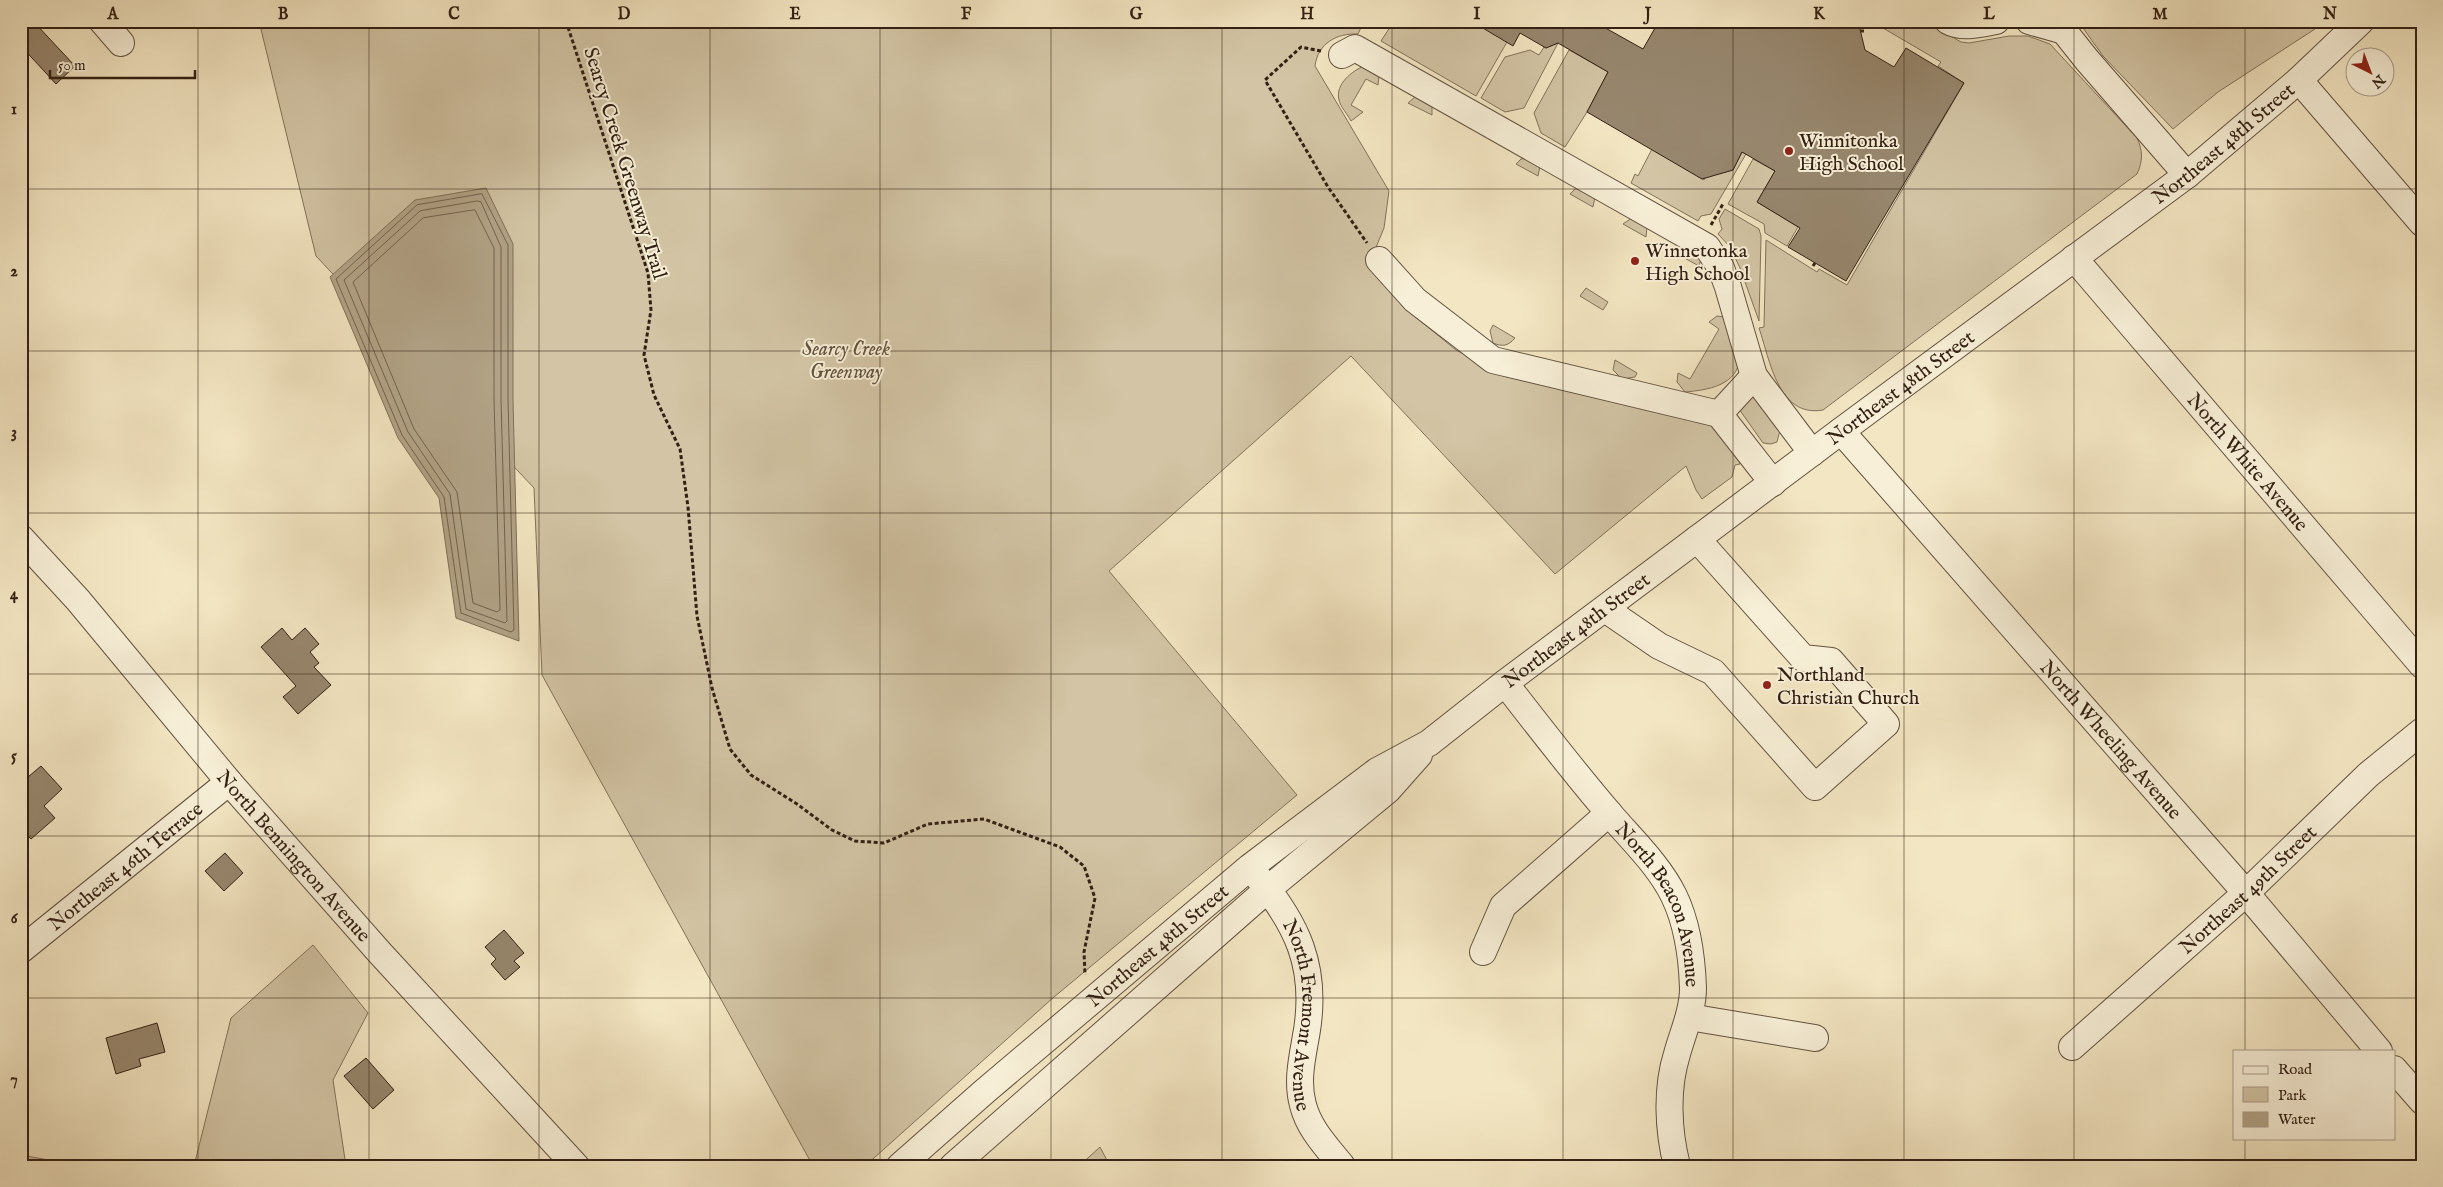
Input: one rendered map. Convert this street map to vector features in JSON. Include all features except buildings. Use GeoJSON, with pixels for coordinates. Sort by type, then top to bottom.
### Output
{"type":"FeatureCollection","features":[{"type":"Feature","properties":{"kind":"street"},"geometry":{"type":"LineString","coordinates":[[102,21],[121,43]]}},
{"type":"Feature","properties":{"kind":"street"},"geometry":{"type":"LineString","coordinates":[[1948,21],[1954,24],[1978,25],[1996,21]]}},
{"type":"Feature","properties":{"kind":"street"},"geometry":{"type":"LineString","coordinates":[[2029,21],[2059,26],[2187,175]]}},
{"type":"Feature","properties":{"kind":"street","name":"Northeast 48th Street"},"geometry":{"type":"LineString","coordinates":[[900,1166],[968,1106],[1250,868],[1377,772],[1429,743],[1505,683],[1841,431],[2187,175],[2299,80],[2361,21]]}},
{"type":"Feature","properties":{"kind":"street"},"geometry":{"type":"LineString","coordinates":[[1342,55],[1355,48],[1707,247],[1721,268],[1728,287],[1754,376],[1812,453]]}},
{"type":"Feature","properties":{"kind":"street"},"geometry":{"type":"LineString","coordinates":[[2299,80],[2422,223]]}},
{"type":"Feature","properties":{"kind":"street","name":"North White Avenue"},"geometry":{"type":"LineString","coordinates":[[2074,258],[2422,665]]}},
{"type":"Feature","properties":{"kind":"street"},"geometry":{"type":"LineString","coordinates":[[1379,260],[1415,300],[1493,360],[1719,414],[1773,483]]}},
{"type":"Feature","properties":{"kind":"street"},"geometry":{"type":"LineString","coordinates":[[1719,414],[1754,376]]}},
{"type":"Feature","properties":{"kind":"street","name":"North Wheeling Avenue"},"geometry":{"type":"LineString","coordinates":[[1841,431],[2246,893],[2378,1050]]}},
{"type":"Feature","properties":{"kind":"street","name":"North Bennington Avenue"},"geometry":{"type":"LineString","coordinates":[[21,538],[78,600],[229,782],[380,953],[576,1166]]}},
{"type":"Feature","properties":{"kind":"street"},"geometry":{"type":"LineString","coordinates":[[1604,609],[1659,646],[1713,672],[1815,787],[1886,724],[1831,661],[1803,658],[1697,540]]}},
{"type":"Feature","properties":{"kind":"street","name":"North Beacon Avenue"},"geometry":{"type":"LineString","coordinates":[[1505,683],[1609,813],[1644,853],[1673,894],[1681,913],[1688,942],[1693,989],[1688,1017],[1677,1053],[1670,1094],[1672,1146],[1677,1166]]}},
{"type":"Feature","properties":{"kind":"street","name":"Northeast 49th Street"},"geometry":{"type":"LineString","coordinates":[[2072,1047],[2246,893],[2368,775],[2422,730]]}},
{"type":"Feature","properties":{"kind":"street","name":"Northeast 48th Street"},"geometry":{"type":"LineString","coordinates":[[954,1166],[1268,889],[1388,790],[1429,743]]}},
{"type":"Feature","properties":{"kind":"street","name":"Northeast 46th Terrace"},"geometry":{"type":"LineString","coordinates":[[21,950],[229,782]]}},
{"type":"Feature","properties":{"kind":"street"},"geometry":{"type":"LineString","coordinates":[[1483,952],[1503,906],[1609,813]]}},
{"type":"Feature","properties":{"kind":"street","name":"North Fremont Avenue"},"geometry":{"type":"LineString","coordinates":[[1250,868],[1268,889],[1289,919],[1300,942],[1308,967],[1310,993],[1308,1018],[1298,1080],[1303,1105],[1313,1129],[1342,1166]]}},
{"type":"Feature","properties":{"kind":"street"},"geometry":{"type":"LineString","coordinates":[[1688,1017],[1815,1038]]}},
{"type":"Feature","properties":{"kind":"street"},"geometry":{"type":"LineString","coordinates":[[2396,1071],[2422,1101]]}},
{"type":"Feature","properties":{"kind":"street"},"geometry":{"type":"LineString","coordinates":[[968,1106],[992,1132]]}},
{"type":"Feature","properties":{"kind":"path","name":"Searcy Creek Greenway Trail"},"geometry":{"type":"LineString","coordinates":[[566,21],[648,273],[652,310],[644,355],[654,395],[680,449],[688,507],[697,616],[712,688],[730,749],[751,775],[832,830],[855,840],[884,843],[928,824],[984,819],[1060,848],[1084,866],[1095,898],[1084,952],[1085,975]]}},
{"type":"Feature","properties":{"kind":"path"},"geometry":{"type":"LineString","coordinates":[[1342,55],[1301,47],[1265,80],[1328,187],[1379,260]]}},
{"type":"Feature","properties":{"kind":"path"},"geometry":{"type":"LineString","coordinates":[[1709,230],[1723,204]]}},
{"type":"Feature","properties":{"kind":"green space","name":"Searcy Creek Greenway"},"geometry":{"type":"Polygon","coordinates":[[[259,21],[1364,21],[1358,34],[1343,35],[1324,46],[1320,51],[1315,66],[1389,191],[1384,228],[1370,262],[1403,307],[1456,350],[1507,377],[1703,417],[1737,448],[1740,464],[1735,465],[1732,477],[1702,499],[1686,466],[1555,574],[1351,356],[1109,571],[1297,795],[1054,997],[865,1166],[813,1166],[542,675],[534,488],[316,256],[259,21]]]}},
{"type":"Feature","properties":{"kind":"green space"},"geometry":{"type":"Polygon","coordinates":[[[1394,21],[1472,21],[1507,42],[1476,96],[1381,41],[1394,21]]]}},
{"type":"Feature","properties":{"kind":"green space"},"geometry":{"type":"Polygon","coordinates":[[[1871,21],[1926,21],[1961,42],[1969,43],[2009,36],[2028,36],[2050,44],[2137,138],[2141,160],[2137,174],[1823,410],[1808,410],[1796,405],[1786,396],[1778,384],[1759,328],[1764,327],[1766,240],[1817,272],[1819,269],[1847,285],[1964,83],[1938,66],[1941,62],[1871,21]]]}},
{"type":"Feature","properties":{"kind":"green space"},"geometry":{"type":"Polygon","coordinates":[[[2078,21],[2323,21],[2315,29],[2218,92],[2173,129],[2103,56],[2078,21]]]}},
{"type":"Feature","properties":{"kind":"green space"},"geometry":{"type":"Polygon","coordinates":[[[1558,43],[1524,108],[1505,112],[1481,98],[1505,57],[1530,50],[1539,55],[1544,47],[1546,48],[1558,43]]]}},
{"type":"Feature","properties":{"kind":"green space"},"geometry":{"type":"Polygon","coordinates":[[[1569,50],[1608,72],[1587,112],[1565,147],[1541,133],[1534,113],[1569,50]]]}},
{"type":"Feature","properties":{"kind":"green space"},"geometry":{"type":"Polygon","coordinates":[[[1364,66],[1379,75],[1378,85],[1366,79],[1351,105],[1363,112],[1351,121],[1342,108],[1338,94],[1346,79],[1354,71],[1364,66]]]}},
{"type":"Feature","properties":{"kind":"green space"},"geometry":{"type":"Polygon","coordinates":[[[1416,96],[1432,105],[1432,115],[1408,103],[1416,96]]]}},
{"type":"Feature","properties":{"kind":"green space"},"geometry":{"type":"Polygon","coordinates":[[[1652,149],[1704,180],[1706,177],[1733,170],[1742,152],[1746,154],[1711,214],[1701,216],[1698,221],[1631,183],[1635,174],[1638,176],[1652,149]]]}},
{"type":"Feature","properties":{"kind":"green space"},"geometry":{"type":"Polygon","coordinates":[[[1526,158],[1540,166],[1538,176],[1516,164],[1521,159],[1526,158]]]}},
{"type":"Feature","properties":{"kind":"green space"},"geometry":{"type":"Polygon","coordinates":[[[1753,159],[1775,171],[1757,202],[1798,227],[1787,246],[1765,233],[1764,224],[1728,204],[1753,159]]]}},
{"type":"Feature","properties":{"kind":"green space"},"geometry":{"type":"Polygon","coordinates":[[[1576,188],[1595,197],[1593,207],[1570,194],[1576,188]]]}},
{"type":"Feature","properties":{"kind":"green space"},"geometry":{"type":"Polygon","coordinates":[[[1725,209],[1759,229],[1761,236],[1759,321],[1740,268],[1730,247],[1718,234],[1722,229],[1719,219],[1725,209]]]}},
{"type":"Feature","properties":{"kind":"green space"},"geometry":{"type":"Polygon","coordinates":[[[1632,218],[1647,227],[1646,237],[1623,224],[1632,218]]]}},
{"type":"Feature","properties":{"kind":"green space"},"geometry":{"type":"Polygon","coordinates":[[[1693,248],[1701,259],[1699,266],[1677,254],[1680,250],[1693,248]]]}},
{"type":"Feature","properties":{"kind":"green space"},"geometry":{"type":"Polygon","coordinates":[[[1586,288],[1608,302],[1603,310],[1580,296],[1586,288]]]}},
{"type":"Feature","properties":{"kind":"green space"},"geometry":{"type":"Polygon","coordinates":[[[1717,316],[1724,317],[1736,343],[1740,357],[1738,367],[1728,380],[1720,385],[1703,390],[1685,392],[1677,382],[1678,373],[1690,379],[1719,329],[1709,322],[1717,316]]]}},
{"type":"Feature","properties":{"kind":"green space"},"geometry":{"type":"Polygon","coordinates":[[[1493,325],[1515,338],[1505,345],[1493,343],[1490,331],[1493,325]]]}},
{"type":"Feature","properties":{"kind":"green space"},"geometry":{"type":"Polygon","coordinates":[[[1615,360],[1637,373],[1635,377],[1622,379],[1613,370],[1615,360]]]}},
{"type":"Feature","properties":{"kind":"green space"},"geometry":{"type":"Polygon","coordinates":[[[1753,396],[1780,430],[1777,442],[1771,444],[1763,443],[1739,409],[1753,396]]]}},
{"type":"Feature","properties":{"kind":"green space"},"geometry":{"type":"Polygon","coordinates":[[[313,945],[368,1013],[333,1080],[346,1166],[194,1166],[231,1018],[313,945]]]}},
{"type":"Feature","properties":{"kind":"green space"},"geometry":{"type":"Polygon","coordinates":[[[1100,1147],[1110,1166],[1079,1166],[1100,1147]]]}},
{"type":"Feature","properties":{"kind":"green space"},"geometry":{"type":"Polygon","coordinates":[[[21,1155],[82,1166],[21,1166],[21,1155]]]}},
{"type":"Feature","properties":{"kind":"water"},"geometry":{"type":"Polygon","coordinates":[[[486,188],[513,244],[513,400],[519,641],[456,618],[439,498],[398,438],[330,277],[415,200],[486,188]]]}},
{"type":"Feature","properties":{"kind":"place","name":"Winnitonka High School"},"geometry":{"type":"Point","coordinates":[1789,151]}},
{"type":"Feature","properties":{"kind":"place","name":"Winnetonka High School"},"geometry":{"type":"Point","coordinates":[1635,261]}},
{"type":"Feature","properties":{"kind":"place","name":"Northland Christian Church"},"geometry":{"type":"Point","coordinates":[1767,685]}}]}
